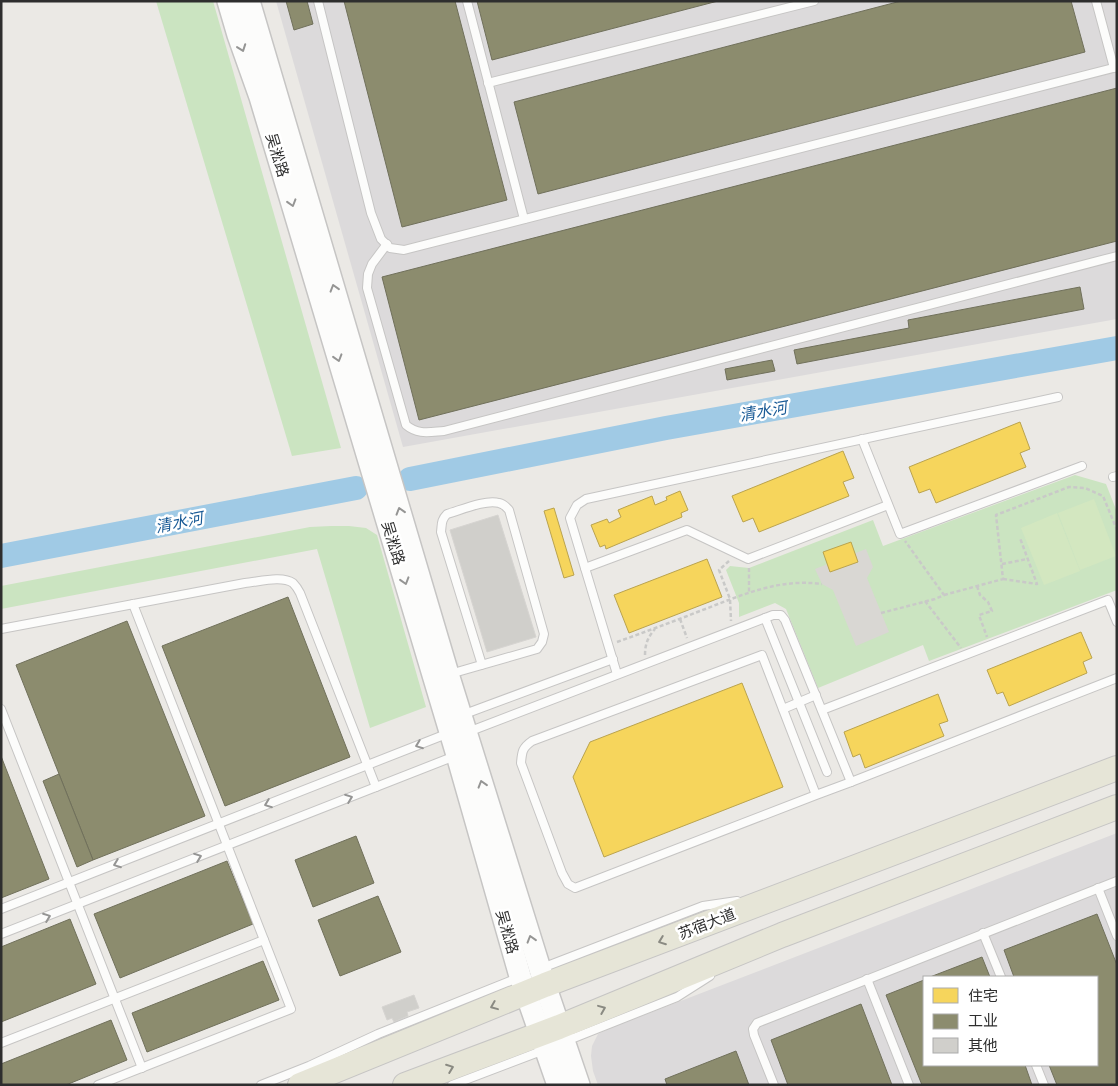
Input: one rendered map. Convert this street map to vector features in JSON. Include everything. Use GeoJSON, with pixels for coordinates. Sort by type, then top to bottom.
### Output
{"type":"FeatureCollection","features":[{"type":"Feature","properties":{"kind":"main road","name":"吴淞路"},"geometry":{"type":"LineString","coordinates":[[228,1],[260,97],[459,734],[532,978],[553,1038],[579,1085]]}},
{"type":"Feature","properties":{"kind":"main road","name":"吴淞路"},"geometry":{"type":"LineString","coordinates":[[249,1],[448,674],[459,734]]}},
{"type":"Feature","properties":{"kind":"main road","name":"苏宿大道"},"geometry":{"type":"LineString","coordinates":[[300,1085],[532,978],[1117,768]]}},
{"type":"Feature","properties":{"kind":"main road"},"geometry":{"type":"LineString","coordinates":[[405,1085],[553,1038],[782,935],[1117,807]]}},
{"type":"Feature","properties":{"kind":"main road","name":"吴淞路"},"geometry":{"type":"LineString","coordinates":[[553,1038],[558,1085]]}},
{"type":"Feature","properties":{"kind":"lane"},"geometry":{"type":"LineString","coordinates":[[318,1],[371,213],[381,239],[390,248],[404,250],[1115,68],[1096,1]]}},
{"type":"Feature","properties":{"kind":"lane"},"geometry":{"type":"LineString","coordinates":[[467,1],[524,219]]}},
{"type":"Feature","properties":{"kind":"lane"},"geometry":{"type":"LineString","coordinates":[[488,83],[814,1]]}},
{"type":"Feature","properties":{"kind":"lane"},"geometry":{"type":"LineString","coordinates":[[387,244],[372,264],[368,274],[367,288],[406,425],[412,430],[424,432],[444,431],[1117,256]]}},
{"type":"Feature","properties":{"kind":"lane"},"geometry":{"type":"LineString","coordinates":[[618,674],[570,518],[577,504],[586,499],[1058,397]]}},
{"type":"Feature","properties":{"kind":"lane"},"geometry":{"type":"LineString","coordinates":[[862,439],[900,534],[1082,466]]}},
{"type":"Feature","properties":{"kind":"lane"},"geometry":{"type":"LineString","coordinates":[[448,674],[482,665],[537,649],[542,642],[544,634],[542,625],[509,510],[498,502],[488,502],[447,514],[443,518],[442,524],[442,532],[482,665]]}},
{"type":"Feature","properties":{"kind":"lane"},"geometry":{"type":"LineString","coordinates":[[585,568],[687,530],[748,559],[888,505]]}},
{"type":"Feature","properties":{"kind":"lane"},"geometry":{"type":"LineString","coordinates":[[1,629],[245,583],[278,579],[288,580],[295,584],[300,593],[376,787]]}},
{"type":"Feature","properties":{"kind":"lane"},"geometry":{"type":"LineString","coordinates":[[822,710],[1108,600],[1117,622]]}},
{"type":"Feature","properties":{"kind":"lane"},"geometry":{"type":"LineString","coordinates":[[98,1085],[291,1009],[133,604]]}},
{"type":"Feature","properties":{"kind":"lane"},"geometry":{"type":"LineString","coordinates":[[1,909],[368,765],[459,734],[773,615],[781,615],[786,620],[851,782]]}},
{"type":"Feature","properties":{"kind":"lane"},"geometry":{"type":"LineString","coordinates":[[765,618],[827,772]]}},
{"type":"Feature","properties":{"kind":"lane"},"geometry":{"type":"LineString","coordinates":[[816,796],[762,655],[532,741],[526,745],[522,753],[521,763],[562,872],[568,884],[575,888],[816,796],[1117,678]]}},
{"type":"Feature","properties":{"kind":"lane"},"geometry":{"type":"LineString","coordinates":[[1,934],[376,787],[459,734],[613,659]]}},
{"type":"Feature","properties":{"kind":"lane"},"geometry":{"type":"LineString","coordinates":[[783,709],[816,695]]}},
{"type":"Feature","properties":{"kind":"lane"},"geometry":{"type":"LineString","coordinates":[[1,708],[142,1068]]}},
{"type":"Feature","properties":{"kind":"lane"},"geometry":{"type":"LineString","coordinates":[[774,1085],[754,1035],[753,1029],[757,1023],[1117,881]]}},
{"type":"Feature","properties":{"kind":"lane"},"geometry":{"type":"LineString","coordinates":[[1098,888],[1117,936]]}},
{"type":"Feature","properties":{"kind":"lane"},"geometry":{"type":"LineString","coordinates":[[261,1085],[309,1066],[378,1034],[532,978],[703,906],[740,901]]}},
{"type":"Feature","properties":{"kind":"lane"},"geometry":{"type":"LineString","coordinates":[[983,934],[1000,976]]}},
{"type":"Feature","properties":{"kind":"lane"},"geometry":{"type":"LineString","coordinates":[[1,1043],[264,940]]}},
{"type":"Feature","properties":{"kind":"lane"},"geometry":{"type":"LineString","coordinates":[[452,1085],[553,1038],[677,997],[709,976],[718,973]]}},
{"type":"Feature","properties":{"kind":"lane"},"geometry":{"type":"LineString","coordinates":[[867,979],[909,1085]]}},
{"type":"Feature","properties":{"kind":"lane"},"geometry":{"type":"LineString","coordinates":[[1036,1066],[1044,1085]]}},
{"type":"Feature","properties":{"kind":"path"},"geometry":{"type":"LineString","coordinates":[[1003,579],[996,515],[1069,487],[1085,488],[1103,496],[1117,530]]}},
{"type":"Feature","properties":{"kind":"path"},"geometry":{"type":"LineString","coordinates":[[900,534],[944,595]]}},
{"type":"Feature","properties":{"kind":"path"},"geometry":{"type":"LineString","coordinates":[[882,613],[1003,579],[1038,584],[1020,538]]}},
{"type":"Feature","properties":{"kind":"path"},"geometry":{"type":"LineString","coordinates":[[732,630],[730,599],[719,570],[738,554]]}},
{"type":"Feature","properties":{"kind":"path"},"geometry":{"type":"LineString","coordinates":[[748,559],[749,592]]}},
{"type":"Feature","properties":{"kind":"path"},"geometry":{"type":"LineString","coordinates":[[1002,564],[1028,559]]}},
{"type":"Feature","properties":{"kind":"path"},"geometry":{"type":"LineString","coordinates":[[609,645],[749,592],[780,584],[807,582],[822,584]]}},
{"type":"Feature","properties":{"kind":"path"},"geometry":{"type":"LineString","coordinates":[[977,586],[980,595],[988,602],[992,611],[979,616],[990,645]]}},
{"type":"Feature","properties":{"kind":"path"},"geometry":{"type":"LineString","coordinates":[[926,601],[966,654]]}},
{"type":"Feature","properties":{"kind":"path"},"geometry":{"type":"LineString","coordinates":[[680,619],[690,646]]}},
{"type":"Feature","properties":{"kind":"path"},"geometry":{"type":"LineString","coordinates":[[645,664],[644,647],[649,635],[657,628]]}},
{"type":"Feature","properties":{"kind":"shaded area"},"geometry":{"type":"Polygon","coordinates":[[[276,1],[1117,1],[1117,319],[403,447],[276,1]]]}},
{"type":"Feature","properties":{"kind":"shaded area"},"geometry":{"type":"Polygon","coordinates":[[[866,549],[873,567],[867,578],[889,632],[856,646],[833,590],[822,584],[815,569],[866,549]]]}},
{"type":"Feature","properties":{"kind":"shaded area"},"geometry":{"type":"Polygon","coordinates":[[[1117,833],[1117,1085],[598,1085],[593,1071],[591,1056],[592,1046],[598,1034],[1117,833]]]}},
{"type":"Feature","properties":{"kind":"green space"},"geometry":{"type":"Polygon","coordinates":[[[156,1],[213,1],[341,448],[292,456],[156,1]]]}},
{"type":"Feature","properties":{"kind":"green space"},"geometry":{"type":"Polygon","coordinates":[[[1075,475],[1106,484],[1117,512],[1117,590],[929,661],[923,645],[818,688],[786,609],[775,603],[739,617],[739,603],[726,570],[730,566],[749,568],[873,520],[883,546],[1075,475]]]}},
{"type":"Feature","properties":{"kind":"green space"},"geometry":{"type":"Polygon","coordinates":[[[1094,499],[1116,556],[1080,570],[1058,513],[1094,499]]]}},
{"type":"Feature","properties":{"kind":"green space"},"geometry":{"type":"Polygon","coordinates":[[[1057,513],[1080,571],[1044,585],[1021,528],[1057,513]]]}},
{"type":"Feature","properties":{"kind":"green space"},"geometry":{"type":"Polygon","coordinates":[[[310,527],[366,528],[377,535],[426,707],[370,728],[317,549],[1,609],[1,586],[310,527]]]}},
{"type":"Feature","properties":{"kind":"building: 住宅"},"geometry":{"type":"Polygon","coordinates":[[[1020,422],[1030,449],[1020,453],[1026,467],[936,503],[930,489],[919,493],[909,467],[1020,422]]]}},
{"type":"Feature","properties":{"kind":"building: 住宅"},"geometry":{"type":"Polygon","coordinates":[[[843,451],[854,478],[843,482],[849,496],[759,532],[753,518],[743,522],[732,496],[843,451]]]}},
{"type":"Feature","properties":{"kind":"building: 住宅"},"geometry":{"type":"Polygon","coordinates":[[[680,491],[688,510],[681,513],[682,517],[606,549],[605,545],[600,547],[591,525],[607,519],[609,523],[621,517],[618,510],[652,496],[655,505],[667,500],[666,497],[680,491]]]}},
{"type":"Feature","properties":{"kind":"building: 住宅"},"geometry":{"type":"Polygon","coordinates":[[[554,508],[574,575],[564,578],[544,511],[554,508]]]}},
{"type":"Feature","properties":{"kind":"building: 住宅"},"geometry":{"type":"Polygon","coordinates":[[[851,542],[858,562],[830,572],[823,552],[851,542]]]}},
{"type":"Feature","properties":{"kind":"building: 住宅"},"geometry":{"type":"Polygon","coordinates":[[[707,559],[722,597],[629,633],[614,595],[707,559]]]}},
{"type":"Feature","properties":{"kind":"building: 住宅"},"geometry":{"type":"Polygon","coordinates":[[[1081,632],[1092,658],[1083,662],[1087,673],[1009,706],[1003,692],[997,694],[987,670],[1081,632]]]}},
{"type":"Feature","properties":{"kind":"building: 住宅"},"geometry":{"type":"Polygon","coordinates":[[[742,683],[783,787],[604,857],[573,777],[590,742],[742,683]]]}},
{"type":"Feature","properties":{"kind":"building: 住宅"},"geometry":{"type":"Polygon","coordinates":[[[938,694],[948,721],[939,724],[944,736],[865,768],[860,754],[853,757],[844,732],[938,694]]]}},
{"type":"Feature","properties":{"kind":"building: 工业"},"geometry":{"type":"Polygon","coordinates":[[[286,1],[307,1],[313,24],[294,30],[286,1]]]}},
{"type":"Feature","properties":{"kind":"building: 工业"},"geometry":{"type":"Polygon","coordinates":[[[344,1],[455,1],[507,200],[402,227],[344,1]]]}},
{"type":"Feature","properties":{"kind":"building: 工业"},"geometry":{"type":"Polygon","coordinates":[[[477,1],[718,1],[492,60],[477,1]]]}},
{"type":"Feature","properties":{"kind":"building: 工业"},"geometry":{"type":"Polygon","coordinates":[[[901,1],[1071,1],[1085,52],[538,194],[514,102],[901,1]]]}},
{"type":"Feature","properties":{"kind":"building: 工业"},"geometry":{"type":"Polygon","coordinates":[[[1117,88],[1117,241],[419,420],[382,277],[1117,88]]]}},
{"type":"Feature","properties":{"kind":"building: 工业"},"geometry":{"type":"Polygon","coordinates":[[[1080,287],[1084,309],[797,364],[794,350],[909,328],[908,320],[1080,287]]]}},
{"type":"Feature","properties":{"kind":"building: 工业"},"geometry":{"type":"Polygon","coordinates":[[[772,360],[775,371],[727,380],[725,369],[772,360]]]}},
{"type":"Feature","properties":{"kind":"building: 工业"},"geometry":{"type":"Polygon","coordinates":[[[288,597],[350,757],[225,806],[162,646],[288,597]]]}},
{"type":"Feature","properties":{"kind":"building: 工业"},"geometry":{"type":"Polygon","coordinates":[[[127,621],[205,816],[93,860],[16,665],[127,621]]]}},
{"type":"Feature","properties":{"kind":"building: 工业"},"geometry":{"type":"Polygon","coordinates":[[[1,756],[49,879],[1,898],[1,756]]]}},
{"type":"Feature","properties":{"kind":"building: 工业"},"geometry":{"type":"Polygon","coordinates":[[[59,774],[93,860],[77,867],[43,781],[59,774]]]}},
{"type":"Feature","properties":{"kind":"building: 工业"},"geometry":{"type":"Polygon","coordinates":[[[356,836],[374,883],[313,907],[295,860],[356,836]]]}},
{"type":"Feature","properties":{"kind":"building: 工业"},"geometry":{"type":"Polygon","coordinates":[[[227,861],[253,924],[120,978],[94,914],[227,861]]]}},
{"type":"Feature","properties":{"kind":"building: 工业"},"geometry":{"type":"Polygon","coordinates":[[[378,896],[401,952],[340,976],[318,920],[378,896]]]}},
{"type":"Feature","properties":{"kind":"building: 工业"},"geometry":{"type":"Polygon","coordinates":[[[1097,914],[1117,965],[1117,1085],[1057,1085],[1049,1066],[1098,1066],[1098,976],[1014,976],[1004,950],[1097,914]]]}},
{"type":"Feature","properties":{"kind":"building: 工业"},"geometry":{"type":"Polygon","coordinates":[[[70,919],[96,984],[1,1022],[1,947],[70,919]]]}},
{"type":"Feature","properties":{"kind":"building: 工业"},"geometry":{"type":"Polygon","coordinates":[[[982,957],[990,976],[933,976],[982,957]]]}},
{"type":"Feature","properties":{"kind":"building: 工业"},"geometry":{"type":"Polygon","coordinates":[[[263,961],[279,1000],[147,1052],[132,1013],[263,961]]]}},
{"type":"Feature","properties":{"kind":"building: 工业"},"geometry":{"type":"Polygon","coordinates":[[[923,980],[923,1066],[1025,1066],[1032,1085],[922,1085],[886,995],[923,980]]]}},
{"type":"Feature","properties":{"kind":"building: 工业"},"geometry":{"type":"Polygon","coordinates":[[[861,1004],[892,1085],[788,1085],[771,1040],[861,1004]]]}},
{"type":"Feature","properties":{"kind":"building: 工业"},"geometry":{"type":"Polygon","coordinates":[[[111,1020],[127,1060],[66,1085],[1,1085],[1,1064],[111,1020]]]}},
{"type":"Feature","properties":{"kind":"building: 工业"},"geometry":{"type":"Polygon","coordinates":[[[736,1051],[749,1085],[667,1085],[665,1079],[736,1051]]]}},
{"type":"Feature","properties":{"kind":"building: 其他"},"geometry":{"type":"Polygon","coordinates":[[[498,515],[536,637],[487,652],[450,530],[498,515]]]}},
{"type":"Feature","properties":{"kind":"building: 其他"},"geometry":{"type":"Polygon","coordinates":[[[414,995],[419,1008],[407,1012],[408,1016],[394,1022],[392,1018],[387,1020],[382,1007],[414,995]]]}},
{"type":"Feature","properties":{"kind":"waterway","name":"清水河"},"geometry":{"type":"LineString","coordinates":[[410,479],[666,428],[1117,348]]}},
{"type":"Feature","properties":{"kind":"waterway","name":"清水河"},"geometry":{"type":"LineString","coordinates":[[1,556],[356,488]]}}]}
